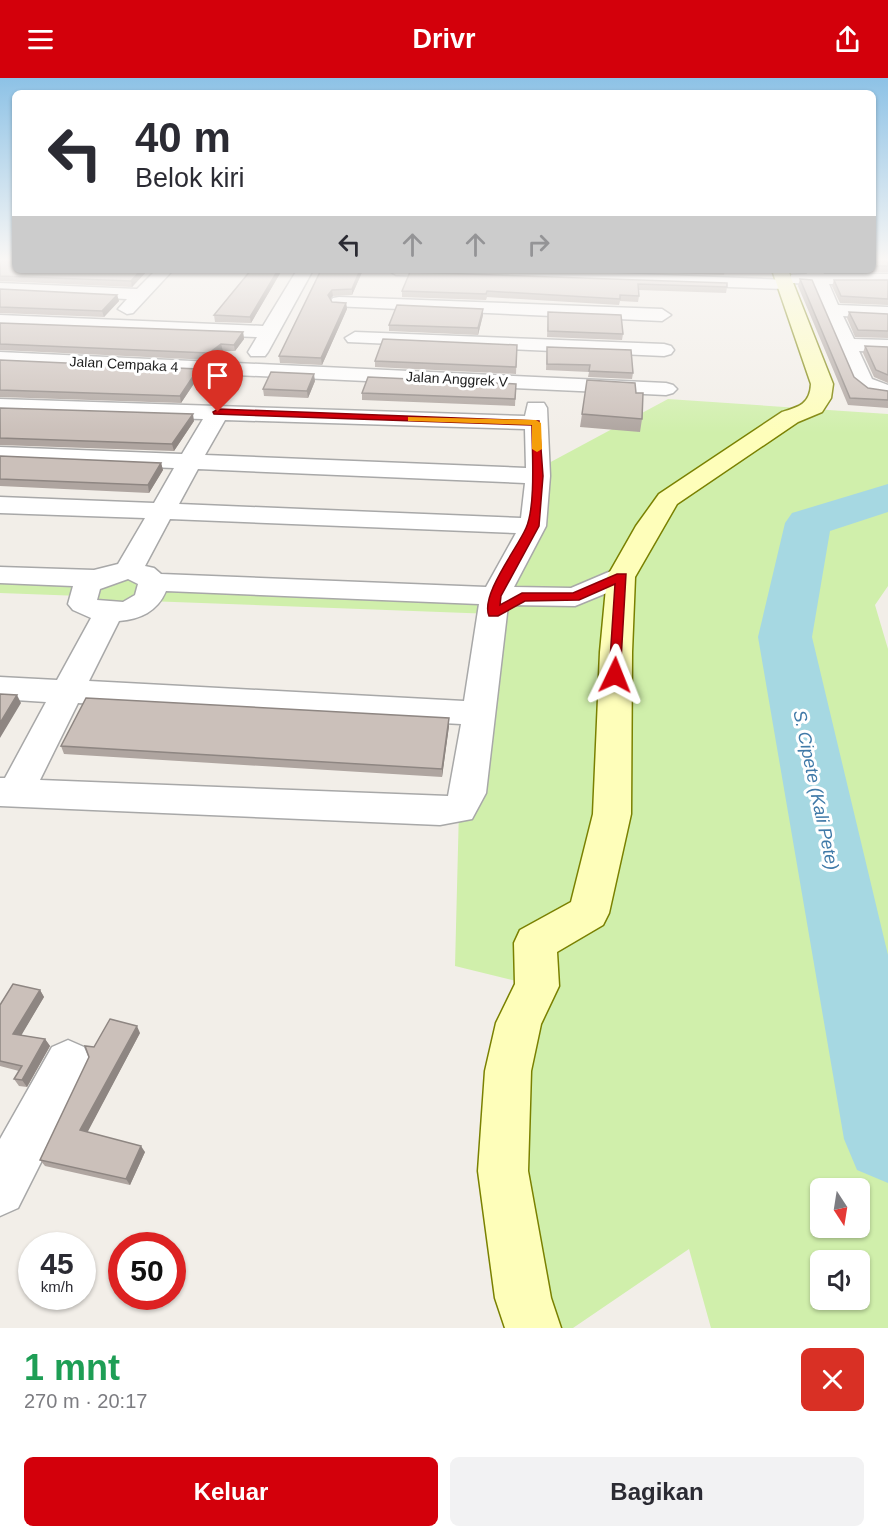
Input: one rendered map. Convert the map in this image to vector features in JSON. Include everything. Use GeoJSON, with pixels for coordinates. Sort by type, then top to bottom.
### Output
{"type":"FeatureCollection","features":[{"type":"Feature","properties":{"kind":"main road"},"geometry":{"type":"LineString","coordinates":[[533,1328],[523,1298],[503,1171],[508,1071],[519,1023],[537,986],[535,944],[589,913],[607,842],[612,814],[616,640],[621,577],[649,526],[668,499],[790,417],[813,410],[823,397],[806,316]]}},
{"type":"Feature","properties":{"kind":"street"},"geometry":{"type":"LineString","coordinates":[[111,325],[120,316]]}},
{"type":"Feature","properties":{"kind":"street"},"geometry":{"type":"LineString","coordinates":[[248,369],[279,316]]}},
{"type":"Feature","properties":{"kind":"street"},"geometry":{"type":"LineString","coordinates":[[338,373],[363,316]]}},
{"type":"Feature","properties":{"kind":"street"},"geometry":{"type":"LineString","coordinates":[[355,338],[664,350],[663,316]]}},
{"type":"Feature","properties":{"kind":"street"},"geometry":{"type":"LineString","coordinates":[[833,316],[863,382],[873,389],[888,391]]}},
{"type":"Feature","properties":{"kind":"street"},"geometry":{"type":"LineString","coordinates":[[0,321],[270,332]]}},
{"type":"Feature","properties":{"kind":"street"},"geometry":{"type":"LineString","coordinates":[[845,344],[888,346]]}},
{"type":"Feature","properties":{"kind":"street","name":"Jalan Anggrek V"},"geometry":{"type":"LineString","coordinates":[[248,369],[667,394],[664,350]]}},
{"type":"Feature","properties":{"kind":"street","name":"Jalan Cempaka 4"},"geometry":{"type":"LineString","coordinates":[[0,358],[248,369]]}},
{"type":"Feature","properties":{"kind":"street"},"geometry":{"type":"LineString","coordinates":[[0,406],[218,412],[536,415],[538,476],[533,526],[504,602],[479,713],[468,793],[459,809],[449,811],[8,792],[70,692],[95,596]]}},
{"type":"Feature","properties":{"kind":"street"},"geometry":{"type":"LineString","coordinates":[[0,575],[95,596],[127,611],[143,584],[163,512],[218,412]]}},
{"type":"Feature","properties":{"kind":"street"},"geometry":{"type":"LineString","coordinates":[[0,454],[538,476]]}},
{"type":"Feature","properties":{"kind":"street"},"geometry":{"type":"LineString","coordinates":[[0,505],[533,526]]}},
{"type":"Feature","properties":{"kind":"street"},"geometry":{"type":"LineString","coordinates":[[0,593],[95,596],[143,584],[504,602],[575,597],[621,577]]}},
{"type":"Feature","properties":{"kind":"street"},"geometry":{"type":"LineString","coordinates":[[0,688],[479,713]]}},
{"type":"Feature","properties":{"kind":"street"},"geometry":{"type":"LineString","coordinates":[[0,1190],[68,1063]]}},
{"type":"Feature","properties":{"kind":"green space"},"geometry":{"type":"Polygon","coordinates":[[[668,399],[888,414],[888,586],[875,605],[888,649],[888,1328],[711,1328],[689,1249],[573,1328],[533,1328],[503,1171],[537,986],[455,966],[459,809],[493,614],[147,601],[127,611],[81,596],[0,593],[0,575],[108,574],[153,582],[495,596],[547,464],[668,399]]]}},
{"type":"Feature","properties":{"kind":"building"},"geometry":{"type":"Polygon","coordinates":[[[298,316],[340,316],[321,358],[279,356],[298,316]]]}},
{"type":"Feature","properties":{"kind":"building"},"geometry":{"type":"Polygon","coordinates":[[[392,316],[481,316],[478,328],[389,325],[392,316]]]}},
{"type":"Feature","properties":{"kind":"building"},"geometry":{"type":"Polygon","coordinates":[[[548,316],[621,316],[623,334],[548,331],[548,316]]]}},
{"type":"Feature","properties":{"kind":"building"},"geometry":{"type":"Polygon","coordinates":[[[816,316],[828,316],[854,377],[868,388],[888,391],[888,400],[850,398],[816,316]]]}},
{"type":"Feature","properties":{"kind":"building"},"geometry":{"type":"Polygon","coordinates":[[[851,316],[888,316],[888,331],[858,330],[851,316]]]}},
{"type":"Feature","properties":{"kind":"building"},"geometry":{"type":"Polygon","coordinates":[[[0,323],[243,332],[234,345],[221,344],[209,353],[0,344],[0,323]]]}},
{"type":"Feature","properties":{"kind":"building"},"geometry":{"type":"Polygon","coordinates":[[[383,339],[517,345],[516,367],[375,361],[383,339]]]}},
{"type":"Feature","properties":{"kind":"building"},"geometry":{"type":"Polygon","coordinates":[[[865,346],[888,347],[888,375],[876,370],[865,346]]]}},
{"type":"Feature","properties":{"kind":"building"},"geometry":{"type":"Polygon","coordinates":[[[547,347],[631,350],[633,373],[589,371],[590,365],[547,364],[547,347]]]}},
{"type":"Feature","properties":{"kind":"building"},"geometry":{"type":"Polygon","coordinates":[[[0,360],[198,369],[180,396],[0,390],[0,360]]]}},
{"type":"Feature","properties":{"kind":"building"},"geometry":{"type":"Polygon","coordinates":[[[271,372],[314,374],[307,391],[263,389],[271,372]]]}},
{"type":"Feature","properties":{"kind":"building"},"geometry":{"type":"Polygon","coordinates":[[[368,377],[516,384],[515,399],[362,393],[368,377]]]}},
{"type":"Feature","properties":{"kind":"building"},"geometry":{"type":"Polygon","coordinates":[[[587,380],[635,383],[636,393],[643,393],[642,419],[582,414],[587,380]]]}},
{"type":"Feature","properties":{"kind":"building"},"geometry":{"type":"Polygon","coordinates":[[[0,408],[193,414],[172,444],[0,438],[0,408]]]}},
{"type":"Feature","properties":{"kind":"building"},"geometry":{"type":"Polygon","coordinates":[[[0,456],[161,463],[148,485],[0,479],[0,456]]]}},
{"type":"Feature","properties":{"kind":"building"},"geometry":{"type":"Polygon","coordinates":[[[0,694],[17,695],[0,723],[0,694]]]}},
{"type":"Feature","properties":{"kind":"building"},"geometry":{"type":"Polygon","coordinates":[[[86,698],[449,718],[442,769],[61,746],[86,698]]]}},
{"type":"Feature","properties":{"kind":"building"},"geometry":{"type":"Polygon","coordinates":[[[13,984],[40,990],[13,1034],[45,1039],[22,1080],[14,1079],[22,1066],[0,1061],[0,1005],[13,984]]]}},
{"type":"Feature","properties":{"kind":"building"},"geometry":{"type":"Polygon","coordinates":[[[110,1019],[137,1026],[80,1130],[141,1146],[126,1179],[40,1160],[89,1057],[85,1046],[94,1047],[110,1019]]]}},
{"type":"Feature","properties":{"kind":"waterway","name":"S. Cipete (Kali Pete)"},"geometry":{"type":"LineString","coordinates":[[888,497],[808,523],[785,637],[888,1139]]}},
{"type":"Feature","properties":{"kind":"slow traffic"},"geometry":{"type":"LineString","coordinates":[[411,419],[536,423],[537,449]]}},
{"type":"Feature","properties":{"kind":"route"},"geometry":{"type":"LineString","coordinates":[[218,412],[536,423],[538,476],[533,526],[495,596],[493,614],[522,597],[575,597],[621,577],[615,675]]}}]}
